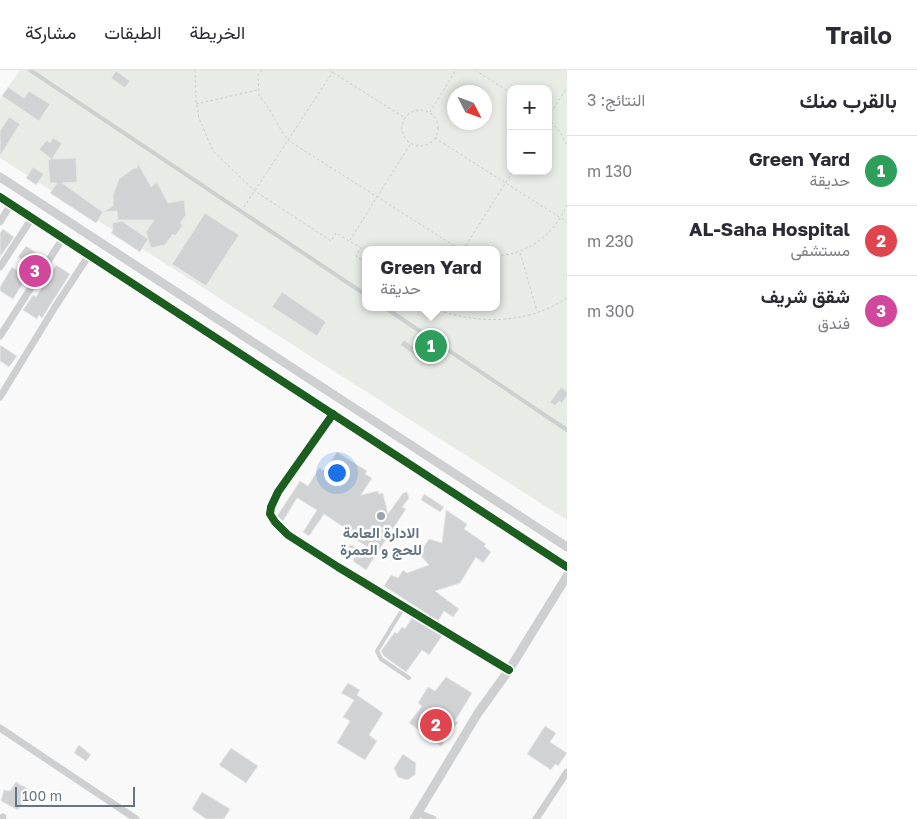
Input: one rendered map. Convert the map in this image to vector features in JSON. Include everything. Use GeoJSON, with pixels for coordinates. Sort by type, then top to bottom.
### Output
{"type":"FeatureCollection","features":[{"type":"Feature","properties":{"kind":"street"},"geometry":{"type":"LineString","coordinates":[[0,177],[567,547]]}},
{"type":"Feature","properties":{"kind":"street"},"geometry":{"type":"LineString","coordinates":[[0,197],[567,568]]}},
{"type":"Feature","properties":{"kind":"street"},"geometry":{"type":"LineString","coordinates":[[0,222],[11,204]]}},
{"type":"Feature","properties":{"kind":"street"},"geometry":{"type":"LineString","coordinates":[[0,267],[32,218]]}},
{"type":"Feature","properties":{"kind":"street"},"geometry":{"type":"LineString","coordinates":[[0,336],[63,238]]}},
{"type":"Feature","properties":{"kind":"street"},"geometry":{"type":"LineString","coordinates":[[0,397],[55,306],[89,255]]}},
{"type":"Feature","properties":{"kind":"street"},"geometry":{"type":"LineString","coordinates":[[333,414],[278,492],[270,514],[275,522],[288,535],[509,670]]}},
{"type":"Feature","properties":{"kind":"street"},"geometry":{"type":"LineString","coordinates":[[553,538],[567,539]]}},
{"type":"Feature","properties":{"kind":"street"},"geometry":{"type":"LineString","coordinates":[[433,819],[416,816],[478,713],[509,670],[567,576]]}},
{"type":"Feature","properties":{"kind":"street"},"geometry":{"type":"LineString","coordinates":[[0,728],[136,819]]}},
{"type":"Feature","properties":{"kind":"street"},"geometry":{"type":"LineString","coordinates":[[536,819],[567,772]]}},
{"type":"Feature","properties":{"kind":"lane"},"geometry":{"type":"LineString","coordinates":[[30,70],[362,293]]}},
{"type":"Feature","properties":{"kind":"lane"},"geometry":{"type":"LineString","coordinates":[[390,311],[567,430]]}},
{"type":"Feature","properties":{"kind":"lane"},"geometry":{"type":"LineString","coordinates":[[405,605],[377,651],[381,658],[409,678]]}},
{"type":"Feature","properties":{"kind":"path"},"geometry":{"type":"LineString","coordinates":[[196,70],[196,104],[205,135],[213,152],[255,191],[331,241],[336,233],[361,248],[356,256],[362,260]]}},
{"type":"Feature","properties":{"kind":"path"},"geometry":{"type":"LineString","coordinates":[[262,70],[258,75],[259,96],[268,104],[275,123],[289,141],[456,246]]}},
{"type":"Feature","properties":{"kind":"path"},"geometry":{"type":"LineString","coordinates":[[329,70],[405,118]]}},
{"type":"Feature","properties":{"kind":"path"},"geometry":{"type":"LineString","coordinates":[[430,113],[456,70]]}},
{"type":"Feature","properties":{"kind":"path"},"geometry":{"type":"LineString","coordinates":[[475,70],[507,90]]}},
{"type":"Feature","properties":{"kind":"path"},"geometry":{"type":"LineString","coordinates":[[241,212],[333,71]]}},
{"type":"Feature","properties":{"kind":"path"},"geometry":{"type":"LineString","coordinates":[[552,111],[567,88]]}},
{"type":"Feature","properties":{"kind":"path"},"geometry":{"type":"LineString","coordinates":[[196,104],[258,90]]}},
{"type":"Feature","properties":{"kind":"path"},"geometry":{"type":"LineString","coordinates":[[419,110],[430,113],[437,122],[435,138],[427,145],[411,143],[402,129],[405,118],[419,110]]}},
{"type":"Feature","properties":{"kind":"path"},"geometry":{"type":"LineString","coordinates":[[552,122],[567,145]]}},
{"type":"Feature","properties":{"kind":"path"},"geometry":{"type":"LineString","coordinates":[[435,138],[567,222]]}},
{"type":"Feature","properties":{"kind":"path"},"geometry":{"type":"LineString","coordinates":[[350,241],[411,143]]}},
{"type":"Feature","properties":{"kind":"path"},"geometry":{"type":"LineString","coordinates":[[465,246],[511,175]]}},
{"type":"Feature","properties":{"kind":"path"},"geometry":{"type":"LineString","coordinates":[[500,255],[520,251],[544,237],[561,218],[567,206]]}},
{"type":"Feature","properties":{"kind":"path"},"geometry":{"type":"LineString","coordinates":[[520,251],[537,312]]}},
{"type":"Feature","properties":{"kind":"path"},"geometry":{"type":"LineString","coordinates":[[442,311],[479,320],[514,318],[537,312],[567,298]]}},
{"type":"Feature","properties":{"kind":"shaded area"},"geometry":{"type":"Polygon","coordinates":[[[20,70],[567,70],[567,520],[0,158],[0,99],[20,70]]]}},
{"type":"Feature","properties":{"kind":"building"},"geometry":{"type":"Polygon","coordinates":[[[116,71],[130,81],[125,88],[111,78],[116,71]]]}},
{"type":"Feature","properties":{"kind":"building"},"geometry":{"type":"Polygon","coordinates":[[[8,87],[24,98],[29,91],[50,104],[39,121],[2,96],[8,87]]]}},
{"type":"Feature","properties":{"kind":"building"},"geometry":{"type":"Polygon","coordinates":[[[9,117],[20,124],[0,156],[0,131],[9,117]]]}},
{"type":"Feature","properties":{"kind":"building"},"geometry":{"type":"Polygon","coordinates":[[[53,138],[62,143],[52,159],[76,158],[77,182],[62,183],[103,212],[96,223],[50,193],[57,183],[50,183],[48,160],[51,159],[39,149],[47,140],[50,143],[53,138]]]}},
{"type":"Feature","properties":{"kind":"building"},"geometry":{"type":"Polygon","coordinates":[[[138,163],[151,187],[157,182],[168,203],[184,200],[186,215],[180,223],[183,225],[175,236],[173,234],[165,245],[151,248],[146,232],[154,220],[118,220],[117,211],[103,212],[113,206],[113,195],[119,179],[134,168],[137,168],[138,163]]]}},
{"type":"Feature","properties":{"kind":"building"},"geometry":{"type":"Polygon","coordinates":[[[33,167],[44,174],[36,185],[26,178],[33,167]]]}},
{"type":"Feature","properties":{"kind":"building"},"geometry":{"type":"Polygon","coordinates":[[[205,213],[239,235],[206,286],[172,264],[205,213]]]}},
{"type":"Feature","properties":{"kind":"building"},"geometry":{"type":"Polygon","coordinates":[[[122,221],[148,239],[140,252],[111,233],[113,230],[112,223],[122,221]]]}},
{"type":"Feature","properties":{"kind":"building"},"geometry":{"type":"Polygon","coordinates":[[[3,229],[14,237],[0,257],[0,233],[3,229]]]}},
{"type":"Feature","properties":{"kind":"building"},"geometry":{"type":"Polygon","coordinates":[[[26,246],[41,256],[34,267],[18,257],[26,246]]]}},
{"type":"Feature","properties":{"kind":"building"},"geometry":{"type":"Polygon","coordinates":[[[56,265],[70,274],[42,318],[39,315],[37,319],[23,310],[33,295],[36,297],[56,265]]]}},
{"type":"Feature","properties":{"kind":"building"},"geometry":{"type":"Polygon","coordinates":[[[12,267],[27,277],[13,299],[0,291],[0,287],[12,267]]]}},
{"type":"Feature","properties":{"kind":"building"},"geometry":{"type":"Polygon","coordinates":[[[282,292],[326,322],[317,336],[272,307],[282,292]]]}},
{"type":"Feature","properties":{"kind":"building"},"geometry":{"type":"Polygon","coordinates":[[[404,340],[427,356],[423,361],[400,345],[404,340]]]}},
{"type":"Feature","properties":{"kind":"building"},"geometry":{"type":"Polygon","coordinates":[[[0,345],[17,356],[9,367],[0,361],[0,345]]]}},
{"type":"Feature","properties":{"kind":"building"},"geometry":{"type":"Polygon","coordinates":[[[561,387],[567,392],[567,396],[562,403],[559,401],[555,406],[550,402],[561,387]]]}},
{"type":"Feature","properties":{"kind":"building"},"geometry":{"type":"Polygon","coordinates":[[[337,452],[367,471],[365,474],[372,478],[361,495],[378,491],[378,494],[383,493],[388,514],[403,493],[407,492],[409,498],[402,507],[406,509],[366,570],[353,561],[354,558],[345,553],[350,545],[375,552],[343,531],[345,528],[324,514],[309,536],[303,532],[317,510],[297,498],[283,521],[277,516],[300,481],[308,486],[319,468],[325,471],[337,452]]]}},
{"type":"Feature","properties":{"kind":"building"},"geometry":{"type":"Polygon","coordinates":[[[424,494],[444,507],[440,512],[421,500],[424,494]]]}},
{"type":"Feature","properties":{"kind":"building"},"geometry":{"type":"Polygon","coordinates":[[[446,510],[467,524],[464,529],[486,544],[484,546],[491,552],[483,563],[476,557],[460,583],[435,591],[459,609],[453,617],[444,611],[438,621],[384,586],[391,575],[398,578],[403,570],[407,573],[429,565],[419,554],[429,539],[442,543],[446,510]]]}},
{"type":"Feature","properties":{"kind":"building"},"geometry":{"type":"Polygon","coordinates":[[[412,618],[442,636],[429,655],[422,650],[406,672],[384,656],[381,651],[395,632],[397,634],[402,627],[405,629],[412,618]]]}},
{"type":"Feature","properties":{"kind":"building"},"geometry":{"type":"Polygon","coordinates":[[[446,677],[472,693],[455,721],[458,722],[441,746],[409,723],[422,706],[418,703],[428,687],[435,691],[446,677]]]}},
{"type":"Feature","properties":{"kind":"building"},"geometry":{"type":"Polygon","coordinates":[[[348,683],[360,690],[357,695],[383,713],[369,735],[377,741],[365,760],[337,743],[350,721],[343,717],[354,700],[341,693],[348,683]]]}},
{"type":"Feature","properties":{"kind":"building"},"geometry":{"type":"Polygon","coordinates":[[[545,726],[556,733],[550,742],[567,753],[558,766],[555,764],[551,770],[527,754],[545,726]]]}},
{"type":"Feature","properties":{"kind":"building"},"geometry":{"type":"Polygon","coordinates":[[[79,745],[91,755],[86,761],[74,753],[79,745]]]}},
{"type":"Feature","properties":{"kind":"building"},"geometry":{"type":"Polygon","coordinates":[[[231,748],[258,766],[246,783],[219,765],[231,748]]]}},
{"type":"Feature","properties":{"kind":"building"},"geometry":{"type":"Polygon","coordinates":[[[403,754],[416,763],[415,775],[407,780],[398,777],[394,768],[403,754]]]}},
{"type":"Feature","properties":{"kind":"building"},"geometry":{"type":"Polygon","coordinates":[[[16,782],[30,790],[18,810],[1,801],[4,790],[10,791],[16,782]]]}},
{"type":"Feature","properties":{"kind":"building"},"geometry":{"type":"Polygon","coordinates":[[[202,792],[230,809],[224,819],[206,819],[192,809],[202,792]]]}},
{"type":"Feature","properties":{"kind":"cycle path"},"geometry":{"type":"LineString","coordinates":[[0,197],[567,567]]}},
{"type":"Feature","properties":{"kind":"cycle path"},"geometry":{"type":"LineString","coordinates":[[333,414],[278,492],[270,514],[275,522],[288,535],[338,567],[509,670]]}},
{"type":"Feature","properties":{"kind":"place","name":"شقق شريف"},"geometry":{"type":"Point","coordinates":[35,271]}},
{"type":"Feature","properties":{"kind":"place","name":"Green Yard"},"geometry":{"type":"Point","coordinates":[431,346]}},
{"type":"Feature","properties":{"kind":"place","name":"الادارة العامة للحج و العمرة"},"geometry":{"type":"Point","coordinates":[381,516]}},
{"type":"Feature","properties":{"kind":"place","name":"AL-Saha Hospital"},"geometry":{"type":"Point","coordinates":[436,725]}}]}
